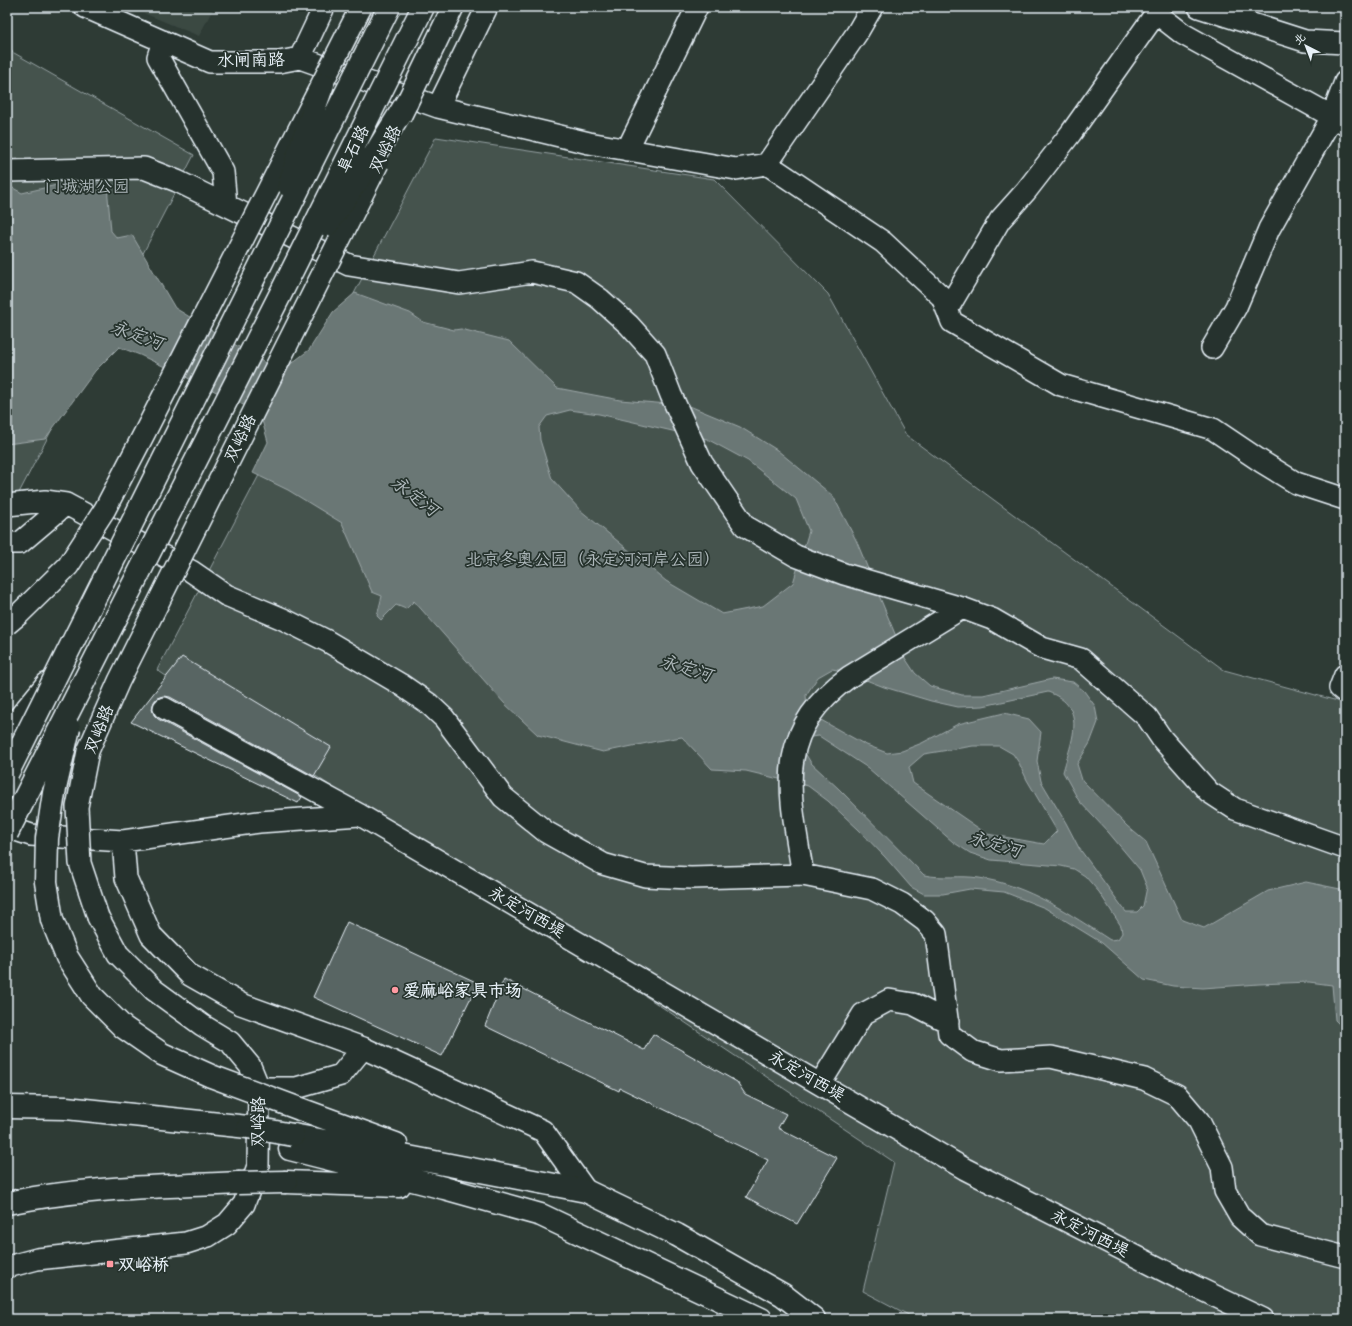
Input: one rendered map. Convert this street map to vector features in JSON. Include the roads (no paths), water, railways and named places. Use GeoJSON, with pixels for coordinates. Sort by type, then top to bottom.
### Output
{"type":"FeatureCollection","features":[{"type":"Feature","properties":{"kind":"highway","name":"阜石路"},"geometry":{"type":"LineString","coordinates":[[273,239],[389,7]]}},
{"type":"Feature","properties":{"kind":"highway","name":"阜石路"},"geometry":{"type":"LineString","coordinates":[[282,291],[423,7]]}},
{"type":"Feature","properties":{"kind":"highway"},"geometry":{"type":"LineString","coordinates":[[7,774],[273,239],[300,145],[323,84]]}},
{"type":"Feature","properties":{"kind":"highway"},"geometry":{"type":"LineString","coordinates":[[282,291],[363,174],[407,102]]}},
{"type":"Feature","properties":{"kind":"highway","name":"双峪路"},"geometry":{"type":"LineString","coordinates":[[7,833],[282,291]]}},
{"type":"Feature","properties":{"kind":"highway"},"geometry":{"type":"LineString","coordinates":[[7,733],[59,669]]}},
{"type":"Feature","properties":{"kind":"highway"},"geometry":{"type":"LineString","coordinates":[[76,696],[54,793],[47,838],[46,882],[52,920],[67,957],[92,996],[123,1027],[162,1054],[211,1076],[457,1166]]}},
{"type":"Feature","properties":{"kind":"highway"},"geometry":{"type":"LineString","coordinates":[[7,1107],[66,1115],[247,1134],[457,1166],[586,1191],[677,1235],[783,1295],[814,1319]]}},
{"type":"Feature","properties":{"kind":"highway"},"geometry":{"type":"LineString","coordinates":[[7,1121],[66,1115]]}},
{"type":"Feature","properties":{"kind":"highway"},"geometry":{"type":"LineString","coordinates":[[292,1142],[444,1188],[541,1215],[761,1319]]}},
{"type":"Feature","properties":{"kind":"highway"},"geometry":{"type":"LineString","coordinates":[[7,1203],[36,1197],[94,1190],[238,1183],[286,1182],[444,1188]]}},
{"type":"Feature","properties":{"kind":"street","name":"水闸南路"},"geometry":{"type":"LineString","coordinates":[[85,7],[210,62],[279,62],[300,58],[324,7]]}},
{"type":"Feature","properties":{"kind":"street"},"geometry":{"type":"LineString","coordinates":[[7,624],[68,566],[105,509],[361,7]]}},
{"type":"Feature","properties":{"kind":"street","name":"双峪路"},"geometry":{"type":"LineString","coordinates":[[7,1267],[38,1259],[186,1243],[208,1236],[227,1224],[244,1204],[258,1166],[259,1088],[250,1066],[230,1042],[202,1025],[154,990],[118,954],[98,917],[80,863],[77,807],[88,751],[119,681],[327,262],[369,183],[453,7]]}},
{"type":"Feature","properties":{"kind":"street"},"geometry":{"type":"LineString","coordinates":[[438,107],[487,7]]}},
{"type":"Feature","properties":{"kind":"street"},"geometry":{"type":"LineString","coordinates":[[627,150],[697,7]]}},
{"type":"Feature","properties":{"kind":"street"},"geometry":{"type":"LineString","coordinates":[[767,164],[857,33],[872,7]]}},
{"type":"Feature","properties":{"kind":"street"},"geometry":{"type":"LineString","coordinates":[[1199,7],[1305,41],[1345,43]]}},
{"type":"Feature","properties":{"kind":"street"},"geometry":{"type":"LineString","coordinates":[[947,310],[1000,220],[1026,191],[1072,133],[1157,10],[1183,34],[1339,120]]}},
{"type":"Feature","properties":{"kind":"street"},"geometry":{"type":"LineString","coordinates":[[163,41],[158,57],[223,172],[226,205]]}},
{"type":"Feature","properties":{"kind":"street"},"geometry":{"type":"LineString","coordinates":[[300,58],[438,107],[589,143],[736,169],[767,164],[883,242],[942,297],[952,322],[1062,385],[1212,429],[1296,483],[1345,499]]}},
{"type":"Feature","properties":{"kind":"street"},"geometry":{"type":"LineString","coordinates":[[1212,348],[1236,307],[1269,229],[1339,120],[1345,82]]}},
{"type":"Feature","properties":{"kind":"street"},"geometry":{"type":"LineString","coordinates":[[7,171],[144,168],[177,181],[349,265],[459,283],[532,272],[576,282],[600,299],[630,325],[654,354],[702,463],[746,526],[796,556],[844,574],[962,608],[992,619],[1042,648],[1081,659],[1147,717],[1162,739],[1209,792],[1235,809],[1345,848]]}},
{"type":"Feature","properties":{"kind":"street"},"geometry":{"type":"LineString","coordinates":[[7,505],[45,501],[66,504],[191,571],[226,595],[283,619],[400,684],[429,704],[444,718],[503,796],[546,832],[603,864],[645,876],[691,878],[803,875],[872,889],[902,904],[925,921],[936,934],[949,1034],[972,1052],[1001,1060],[1051,1057],[1144,1079],[1177,1095],[1199,1121],[1222,1167],[1225,1191],[1240,1217],[1260,1235],[1341,1256],[1345,1255]]}},
{"type":"Feature","properties":{"kind":"street"},"geometry":{"type":"LineString","coordinates":[[7,543],[20,543],[66,504]]}},
{"type":"Feature","properties":{"kind":"street"},"geometry":{"type":"LineString","coordinates":[[803,875],[790,786],[793,759],[799,736],[814,709],[832,689],[849,677],[962,608]]}},
{"type":"Feature","properties":{"kind":"street"},"geometry":{"type":"LineString","coordinates":[[1345,675],[1340,688],[1345,692]]}},
{"type":"Feature","properties":{"kind":"street","name":"永定河西堤"},"geometry":{"type":"LineString","coordinates":[[164,708],[360,815],[965,1169],[1196,1287],[1263,1319]]}},
{"type":"Feature","properties":{"kind":"street"},"geometry":{"type":"LineString","coordinates":[[7,827],[31,835],[123,841],[259,822],[360,815]]}},
{"type":"Feature","properties":{"kind":"street"},"geometry":{"type":"LineString","coordinates":[[123,841],[126,878],[150,935],[190,976],[241,1004],[363,1048],[543,1131],[586,1191]]}},
{"type":"Feature","properties":{"kind":"street"},"geometry":{"type":"LineString","coordinates":[[820,1084],[863,1014],[889,1000],[913,1004],[948,1022]]}},
{"type":"Feature","properties":{"kind":"street"},"geometry":{"type":"LineString","coordinates":[[259,1088],[296,1088],[341,1075],[363,1048]]}},
{"type":"Feature","properties":{"kind":"water","name":"永定河"},"geometry":{"type":"Polygon","coordinates":[[[87,178],[107,186],[111,231],[117,238],[132,235],[175,308],[280,372],[309,350],[333,312],[355,293],[410,313],[423,322],[454,330],[461,329],[509,341],[557,388],[620,400],[692,407],[740,427],[777,450],[833,496],[856,540],[905,658],[915,673],[930,686],[962,695],[983,695],[1052,679],[1073,682],[1084,691],[1095,706],[1098,722],[1090,743],[1077,764],[1082,780],[1127,826],[1146,842],[1182,920],[1204,928],[1268,891],[1306,882],[1345,890],[1345,1030],[1335,1020],[1332,985],[1309,982],[1203,988],[1173,986],[1144,980],[1102,943],[1045,908],[1004,892],[970,889],[943,894],[924,894],[911,887],[858,829],[828,801],[808,786],[746,771],[712,769],[682,737],[603,752],[538,735],[504,703],[414,601],[406,609],[396,605],[381,620],[377,616],[382,596],[372,592],[342,523],[288,490],[253,473],[268,442],[260,413],[140,355],[119,347],[95,371],[45,439],[7,444],[7,191],[13,188],[22,193],[87,178]],[[570,410],[547,416],[539,427],[540,440],[552,479],[580,510],[666,581],[722,614],[763,606],[793,583],[809,531],[796,499],[748,461],[707,439],[599,414],[570,410]],[[832,669],[818,677],[806,695],[807,708],[821,720],[864,744],[887,753],[902,751],[922,743],[958,724],[1004,713],[1029,719],[1041,732],[1037,761],[1041,781],[1079,848],[1126,912],[1137,912],[1143,906],[1147,887],[1140,870],[1109,833],[1079,801],[1063,772],[1073,737],[1074,726],[1073,716],[1069,706],[1061,698],[1048,692],[983,706],[958,707],[931,701],[884,687],[843,671],[832,669]],[[819,736],[811,737],[806,743],[805,753],[811,763],[839,789],[924,875],[938,877],[972,877],[1015,887],[1048,902],[1080,920],[1110,940],[1118,939],[1122,933],[1121,926],[1099,892],[1085,876],[1074,869],[1061,866],[991,860],[970,853],[953,842],[868,768],[819,736]],[[973,746],[924,754],[909,767],[913,783],[987,834],[1044,844],[1057,831],[1013,754],[999,746],[973,746]]]}},
{"type":"Feature","properties":{"kind":"place","name":"爱麻峪家具市场"},"geometry":{"type":"Point","coordinates":[395,990]}},
{"type":"Feature","properties":{"kind":"place","name":"双峪桥"},"geometry":{"type":"Point","coordinates":[110,1264]}},
{"type":"Feature","properties":{"kind":"park label","name":"门城湖公园"},"geometry":{"type":"Point","coordinates":[87,186]}},
{"type":"Feature","properties":{"kind":"park label","name":"北京冬奥公园（永定河河岸公园）"},"geometry":{"type":"Point","coordinates":[593,559]}}]}
